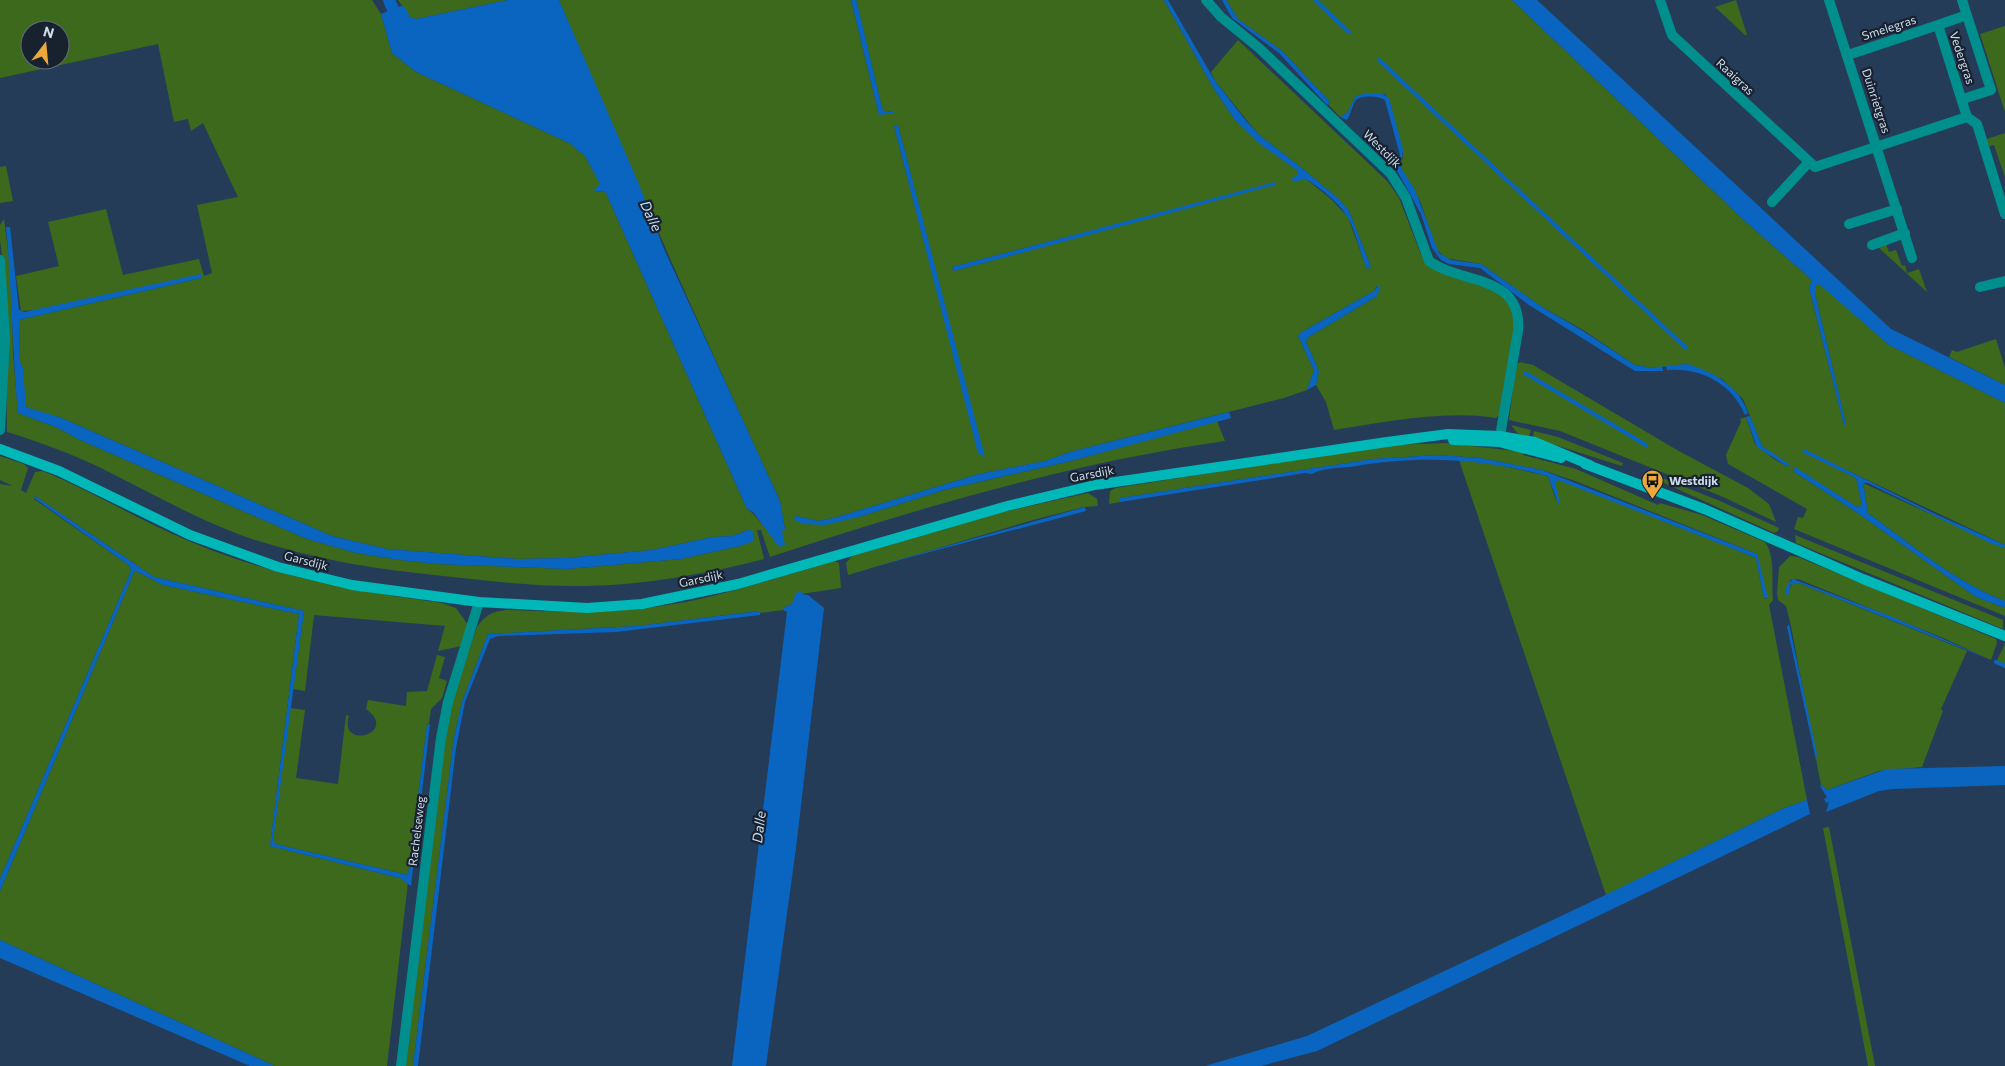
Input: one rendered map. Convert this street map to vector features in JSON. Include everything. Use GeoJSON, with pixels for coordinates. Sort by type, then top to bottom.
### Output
{"type":"FeatureCollection","features":[{"type":"Feature","properties":{"kind":"main road","name":"Garsdijk"},"geometry":{"type":"LineString","coordinates":[[0,449],[59,471],[190,535],[278,567],[352,585],[479,602],[587,608],[642,604],[738,584],[1007,506],[1095,484],[1448,434],[1499,439]]}},
{"type":"Feature","properties":{"kind":"main road"},"geometry":{"type":"LineString","coordinates":[[1499,439],[1590,465],[1704,509],[1864,579],[2005,636]]}},
{"type":"Feature","properties":{"kind":"street","name":"Westdijk"},"geometry":{"type":"LineString","coordinates":[[1206,0],[1221,17],[1259,48],[1391,174],[1406,198],[1429,261],[1438,267],[1486,282],[1503,293],[1514,304],[1518,313],[1518,331],[1499,439]]}},
{"type":"Feature","properties":{"kind":"street","name":"Raaigras"},"geometry":{"type":"LineString","coordinates":[[1660,0],[1672,35],[1809,162]]}},
{"type":"Feature","properties":{"kind":"street","name":"Duinrietgras"},"geometry":{"type":"LineString","coordinates":[[1829,0],[1912,258]]}},
{"type":"Feature","properties":{"kind":"street","name":"Vedergras"},"geometry":{"type":"LineString","coordinates":[[1962,0],[1991,90],[1963,99]]}},
{"type":"Feature","properties":{"kind":"street","name":"Vedergras"},"geometry":{"type":"LineString","coordinates":[[1967,15],[1938,25],[1963,99],[1967,117],[1977,124],[2005,214]]}},
{"type":"Feature","properties":{"kind":"street","name":"Smelegras"},"geometry":{"type":"LineString","coordinates":[[1848,55],[1938,25]]}},
{"type":"Feature","properties":{"kind":"street"},"geometry":{"type":"LineString","coordinates":[[1772,202],[1809,162],[1815,166],[1967,117]]}},
{"type":"Feature","properties":{"kind":"street"},"geometry":{"type":"LineString","coordinates":[[1850,224],[1897,209]]}},
{"type":"Feature","properties":{"kind":"street"},"geometry":{"type":"LineString","coordinates":[[1872,245],[1905,233]]}},
{"type":"Feature","properties":{"kind":"street"},"geometry":{"type":"LineString","coordinates":[[0,260],[5,340],[0,430]]}},
{"type":"Feature","properties":{"kind":"street"},"geometry":{"type":"LineString","coordinates":[[1980,287],[2005,281]]}},
{"type":"Feature","properties":{"kind":"street","name":"Rachelseweg"},"geometry":{"type":"LineString","coordinates":[[401,1066],[441,738],[448,702],[479,602]]}},
{"type":"Feature","properties":{"kind":"green space"},"geometry":{"type":"Polygon","coordinates":[[[0,0],[372,0],[381,14],[392,53],[416,72],[569,143],[585,156],[601,185],[594,192],[605,191],[747,509],[771,533],[785,529],[780,501],[667,251],[559,0],[851,0],[879,115],[894,111],[885,112],[882,108],[856,0],[1164,0],[1214,89],[1235,120],[1298,171],[1299,175],[1293,181],[1306,179],[1331,199],[1348,217],[1367,269],[1371,267],[1349,211],[1339,199],[1258,134],[1215,81],[1211,72],[1238,40],[1388,182],[1399,198],[1426,263],[1438,272],[1482,283],[1507,300],[1516,317],[1499,415],[1496,418],[1456,415],[1435,416],[1334,430],[1326,402],[1316,385],[1319,371],[1306,342],[1307,338],[1377,296],[1377,286],[1374,291],[1300,333],[1298,336],[1314,370],[1307,390],[1284,398],[1070,452],[1045,461],[979,474],[834,518],[818,521],[796,516],[803,524],[862,516],[944,490],[1071,461],[1217,421],[1225,441],[1167,450],[1052,474],[882,521],[770,557],[761,530],[757,530],[764,559],[698,574],[653,581],[608,585],[549,586],[417,573],[313,556],[238,534],[186,511],[91,464],[56,449],[7,432],[4,275],[0,239],[0,225],[4,219],[11,274],[13,353],[18,413],[58,428],[80,440],[307,539],[356,553],[400,560],[437,564],[567,569],[681,559],[740,546],[748,530],[733,536],[713,537],[652,550],[566,558],[518,559],[387,549],[332,536],[59,417],[29,409],[24,404],[19,320],[201,278],[200,275],[36,310],[21,311],[16,276],[59,266],[48,222],[106,209],[123,275],[199,259],[204,276],[212,273],[197,205],[238,197],[203,123],[191,131],[188,119],[174,122],[158,44],[70,63],[70,20],[20,20],[20,70],[37,70],[0,78],[0,0]],[[898,125],[894,126],[948,334],[984,457],[898,125]],[[1275,183],[952,267],[952,268],[954,271],[1275,183]]]}},
{"type":"Feature","properties":{"kind":"green space"},"geometry":{"type":"Polygon","coordinates":[[[398,0],[508,0],[416,19],[410,17],[398,0]]]}},
{"type":"Feature","properties":{"kind":"green space"},"geometry":{"type":"Polygon","coordinates":[[[1226,0],[1512,0],[1747,223],[1812,280],[1809,288],[1844,425],[1846,424],[1815,294],[1815,287],[1819,283],[1889,345],[2005,403],[2005,545],[1804,450],[1803,452],[1856,478],[1862,505],[1857,507],[1795,468],[1793,471],[1859,514],[1976,597],[2005,608],[2005,616],[1794,529],[1798,517],[1803,518],[1807,509],[1728,464],[1726,455],[1741,422],[1740,419],[1746,417],[1755,444],[1774,459],[1788,467],[1789,465],[1762,446],[1743,399],[1722,379],[1687,364],[1653,368],[1635,365],[1583,330],[1542,307],[1481,264],[1445,258],[1435,247],[1421,203],[1401,168],[1403,155],[1390,102],[1385,94],[1363,94],[1355,97],[1348,112],[1340,117],[1328,104],[1330,102],[1282,51],[1238,19],[1226,0]]]}},
{"type":"Feature","properties":{"kind":"green space"},"geometry":{"type":"Polygon","coordinates":[[[1736,0],[1747,35],[1715,7],[1736,0]]]}},
{"type":"Feature","properties":{"kind":"green space"},"geometry":{"type":"Polygon","coordinates":[[[2005,26],[2005,112],[1980,34],[2005,26]]]}},
{"type":"Feature","properties":{"kind":"green space"},"geometry":{"type":"Polygon","coordinates":[[[2005,133],[2005,177],[1994,145],[1986,147],[1984,140],[2005,133]]]}},
{"type":"Feature","properties":{"kind":"green space"},"geometry":{"type":"Polygon","coordinates":[[[6,166],[13,201],[0,203],[0,167],[6,166]]]}},
{"type":"Feature","properties":{"kind":"green space"},"geometry":{"type":"Polygon","coordinates":[[[1886,244],[1889,252],[1896,250],[1902,266],[1905,265],[1907,273],[1919,269],[1927,292],[1878,247],[1886,244]]]}},
{"type":"Feature","properties":{"kind":"green space"},"geometry":{"type":"Polygon","coordinates":[[[1996,339],[2005,368],[2005,385],[1949,357],[1952,350],[1957,352],[1996,339]]]}},
{"type":"Feature","properties":{"kind":"green space"},"geometry":{"type":"Polygon","coordinates":[[[1520,362],[1533,365],[1677,450],[1748,488],[1769,504],[1776,522],[1721,496],[1560,431],[1509,420],[1516,365],[1520,362]]]}},
{"type":"Feature","properties":{"kind":"green space"},"geometry":{"type":"Polygon","coordinates":[[[1511,425],[1531,430],[1529,437],[1518,434],[1511,425]]]}},
{"type":"Feature","properties":{"kind":"green space"},"geometry":{"type":"Polygon","coordinates":[[[1534,431],[1558,437],[1623,463],[1622,466],[1533,438],[1534,431]]]}},
{"type":"Feature","properties":{"kind":"green space"},"geometry":{"type":"Polygon","coordinates":[[[1446,443],[1524,452],[1523,455],[1576,469],[1658,505],[1660,503],[1702,515],[1765,542],[1771,555],[1772,570],[1773,600],[1769,605],[1807,800],[1784,808],[1606,895],[1459,460],[1494,464],[1548,476],[1556,500],[1555,482],[1556,480],[1561,480],[1754,557],[1764,598],[1767,599],[1757,554],[1575,481],[1542,470],[1480,458],[1437,455],[1373,459],[1120,498],[1120,502],[1109,504],[1110,491],[1116,488],[1392,445],[1446,443]]]}},
{"type":"Feature","properties":{"kind":"green space"},"geometry":{"type":"Polygon","coordinates":[[[0,456],[24,464],[28,468],[21,490],[26,493],[35,472],[43,471],[172,534],[221,554],[314,581],[442,603],[456,608],[468,625],[462,646],[438,651],[445,626],[314,615],[305,691],[293,689],[304,611],[154,577],[35,496],[34,499],[130,566],[131,571],[0,879],[0,484],[13,486],[0,480],[0,456]]]}},
{"type":"Feature","properties":{"kind":"green space"},"geometry":{"type":"Polygon","coordinates":[[[1652,474],[1720,501],[1779,528],[1778,531],[1774,533],[1651,477],[1652,474]]]}},
{"type":"Feature","properties":{"kind":"green space"},"geometry":{"type":"Polygon","coordinates":[[[1863,483],[2005,548],[2005,601],[1951,573],[1868,513],[1863,483]]]}},
{"type":"Feature","properties":{"kind":"green space"},"geometry":{"type":"Polygon","coordinates":[[[1088,493],[1097,499],[1098,506],[1084,507],[1033,520],[848,575],[846,563],[852,556],[999,513],[1088,493]]]}},
{"type":"Feature","properties":{"kind":"green space"},"geometry":{"type":"Polygon","coordinates":[[[1795,535],[2003,620],[2003,629],[1796,543],[1795,535]]]}},
{"type":"Feature","properties":{"kind":"green space"},"geometry":{"type":"Polygon","coordinates":[[[1790,556],[1798,557],[1996,639],[1997,643],[1991,660],[1943,638],[1798,579],[1790,580],[1789,589],[1793,582],[1799,583],[1967,651],[1941,709],[1943,711],[1922,767],[1879,771],[1827,790],[1821,785],[1791,626],[1786,606],[1778,600],[1777,593],[1779,567],[1790,556]]]}},
{"type":"Feature","properties":{"kind":"green space"},"geometry":{"type":"Polygon","coordinates":[[[834,561],[839,563],[841,588],[801,594],[801,591],[792,604],[783,608],[783,610],[761,613],[759,611],[637,626],[488,634],[462,702],[454,737],[413,1066],[404,1066],[444,737],[452,700],[480,623],[489,615],[506,610],[559,612],[628,610],[670,605],[741,589],[834,561]]]}},
{"type":"Feature","properties":{"kind":"green space"},"geometry":{"type":"Polygon","coordinates":[[[136,571],[163,585],[299,614],[270,846],[400,878],[408,882],[387,1066],[275,1066],[0,940],[0,891],[136,571]]]}},
{"type":"Feature","properties":{"kind":"green space"},"geometry":{"type":"Polygon","coordinates":[[[2005,644],[2005,666],[1996,662],[2005,644]]]}},
{"type":"Feature","properties":{"kind":"green space"},"geometry":{"type":"Polygon","coordinates":[[[437,655],[445,657],[439,678],[447,681],[442,698],[431,709],[427,725],[408,875],[275,844],[273,840],[290,708],[305,710],[296,778],[338,784],[346,715],[349,716],[348,727],[352,733],[366,735],[373,731],[376,725],[375,718],[366,709],[368,700],[406,706],[407,692],[427,691],[437,655]]]}},
{"type":"Feature","properties":{"kind":"green space"},"geometry":{"type":"Polygon","coordinates":[[[1829,827],[1875,1066],[1868,1066],[1823,828],[1829,827]]]}},
{"type":"Feature","properties":{"kind":"water"},"geometry":{"type":"Polygon","coordinates":[[[508,0],[559,0],[638,182],[664,249],[780,501],[785,529],[782,531],[785,545],[779,547],[754,513],[747,509],[605,191],[593,192],[600,184],[585,156],[569,143],[416,72],[392,53],[381,14],[401,6],[405,7],[410,17],[416,19],[508,0]]]}},
{"type":"Feature","properties":{"kind":"water"},"geometry":{"type":"Polygon","coordinates":[[[851,0],[856,0],[882,108],[885,112],[895,111],[894,113],[879,115],[851,0]]]}},
{"type":"Feature","properties":{"kind":"water"},"geometry":{"type":"Polygon","coordinates":[[[1164,0],[1168,0],[1215,81],[1243,117],[1258,134],[1339,199],[1349,211],[1371,267],[1367,269],[1351,224],[1335,201],[1306,179],[1293,182],[1292,178],[1298,175],[1298,171],[1260,144],[1235,120],[1214,89],[1164,0]]]}},
{"type":"Feature","properties":{"kind":"water"},"geometry":{"type":"Polygon","coordinates":[[[1222,0],[1226,0],[1238,19],[1282,51],[1330,102],[1327,105],[1279,53],[1232,18],[1222,0]]]}},
{"type":"Feature","properties":{"kind":"water"},"geometry":{"type":"Polygon","coordinates":[[[1512,0],[1537,0],[1891,329],[2005,385],[2005,403],[1889,345],[1819,284],[1815,287],[1815,294],[1846,424],[1844,425],[1809,288],[1812,280],[1747,223],[1512,0]]]}},
{"type":"Feature","properties":{"kind":"water"},"geometry":{"type":"Polygon","coordinates":[[[1381,93],[1388,97],[1390,102],[1403,149],[1401,168],[1415,190],[1439,253],[1451,260],[1481,264],[1542,307],[1635,365],[1653,368],[1662,366],[1663,371],[1635,371],[1529,305],[1480,268],[1449,264],[1441,260],[1432,248],[1421,214],[1396,169],[1396,163],[1400,155],[1385,100],[1370,97],[1359,98],[1356,100],[1347,120],[1340,117],[1348,112],[1355,97],[1363,94],[1381,93]]]}},
{"type":"Feature","properties":{"kind":"water"},"geometry":{"type":"Polygon","coordinates":[[[898,125],[985,457],[978,453],[894,126],[898,125]]]}},
{"type":"Feature","properties":{"kind":"water"},"geometry":{"type":"Polygon","coordinates":[[[1275,182],[1275,185],[954,271],[952,267],[1275,182]]]}},
{"type":"Feature","properties":{"kind":"water"},"geometry":{"type":"Polygon","coordinates":[[[6,227],[10,227],[19,310],[24,312],[201,274],[201,278],[19,320],[20,362],[23,368],[26,407],[59,417],[332,536],[387,549],[518,559],[566,558],[652,550],[713,537],[733,536],[748,530],[753,531],[754,541],[740,546],[681,559],[567,569],[437,564],[400,560],[356,553],[307,539],[80,440],[58,428],[18,413],[6,227]]]}},
{"type":"Feature","properties":{"kind":"water"},"geometry":{"type":"Polygon","coordinates":[[[1379,285],[1380,288],[1377,296],[1307,338],[1306,342],[1319,371],[1316,385],[1307,390],[1314,370],[1298,336],[1300,333],[1374,291],[1379,285]]]}},
{"type":"Feature","properties":{"kind":"water"},"geometry":{"type":"Polygon","coordinates":[[[1687,364],[1707,371],[1724,381],[1744,403],[1748,413],[1745,415],[1732,394],[1714,379],[1691,371],[1667,370],[1666,366],[1687,364]]]}},
{"type":"Feature","properties":{"kind":"water"},"geometry":{"type":"Polygon","coordinates":[[[1229,412],[1231,418],[1071,461],[944,490],[862,516],[825,525],[803,524],[793,519],[796,516],[818,521],[834,518],[979,474],[1045,461],[1070,452],[1229,412]]]}},
{"type":"Feature","properties":{"kind":"water"},"geometry":{"type":"Polygon","coordinates":[[[1750,416],[1762,446],[1789,464],[1788,467],[1757,447],[1746,417],[1750,416]]]}},
{"type":"Feature","properties":{"kind":"water"},"geometry":{"type":"Polygon","coordinates":[[[1804,449],[1933,513],[2005,545],[2005,548],[1990,543],[1868,483],[1863,483],[1868,513],[1951,573],[2005,601],[2005,608],[1976,597],[1859,514],[1793,471],[1795,467],[1857,507],[1862,505],[1856,478],[1802,452],[1804,449]]]}},
{"type":"Feature","properties":{"kind":"water"},"geometry":{"type":"Polygon","coordinates":[[[1437,455],[1480,458],[1542,470],[1757,554],[1768,598],[1764,598],[1754,557],[1558,480],[1555,482],[1560,503],[1558,503],[1548,476],[1498,465],[1449,460],[1376,463],[1120,502],[1120,498],[1373,459],[1437,455]]]}},
{"type":"Feature","properties":{"kind":"water"},"geometry":{"type":"Polygon","coordinates":[[[35,496],[154,577],[304,611],[273,840],[275,844],[408,875],[427,725],[430,724],[411,886],[400,878],[270,846],[299,614],[163,585],[136,571],[0,891],[0,879],[131,571],[130,566],[34,498],[35,496]]]}},
{"type":"Feature","properties":{"kind":"water"},"geometry":{"type":"Polygon","coordinates":[[[1085,507],[1086,511],[869,568],[1085,507]]]}},
{"type":"Feature","properties":{"kind":"water"},"geometry":{"type":"Polygon","coordinates":[[[1793,579],[1895,618],[1991,660],[1799,583],[1790,585],[1789,594],[1785,595],[1787,585],[1793,579]]]}},
{"type":"Feature","properties":{"kind":"water"},"geometry":{"type":"Polygon","coordinates":[[[801,591],[802,594],[808,595],[824,608],[796,848],[766,1066],[732,1066],[787,612],[783,608],[792,604],[796,593],[801,591]]]}},
{"type":"Feature","properties":{"kind":"water"},"geometry":{"type":"Polygon","coordinates":[[[760,611],[760,615],[616,632],[498,636],[490,639],[465,702],[456,748],[418,1066],[413,1066],[454,737],[462,702],[488,634],[637,626],[760,611]]]}},
{"type":"Feature","properties":{"kind":"water"},"geometry":{"type":"Polygon","coordinates":[[[1789,624],[1817,754],[1816,760],[1787,627],[1789,624]]]}},
{"type":"Feature","properties":{"kind":"water"},"geometry":{"type":"Polygon","coordinates":[[[2005,766],[2005,785],[1879,791],[1826,812],[1829,802],[1826,803],[1824,799],[1827,797],[1820,786],[1827,790],[1887,769],[2005,766]]]}},
{"type":"Feature","properties":{"kind":"water"},"geometry":{"type":"Polygon","coordinates":[[[1807,800],[1810,814],[1317,1051],[1261,1066],[1205,1066],[1307,1036],[1784,808],[1807,800]]]}},
{"type":"Feature","properties":{"kind":"water"},"geometry":{"type":"Polygon","coordinates":[[[0,940],[275,1066],[250,1066],[0,958],[0,940]]]}},
{"type":"Feature","properties":{"kind":"waterway","name":"Dalle"},"geometry":{"type":"LineString","coordinates":[[389,0],[399,23]]}},
{"type":"Feature","properties":{"kind":"waterway"},"geometry":{"type":"LineString","coordinates":[[1315,0],[1349,32]]}},
{"type":"Feature","properties":{"kind":"waterway"},"geometry":{"type":"LineString","coordinates":[[1379,60],[1686,348]]}},
{"type":"Feature","properties":{"kind":"waterway"},"geometry":{"type":"LineString","coordinates":[[1525,373],[1646,445]]}},
{"type":"Feature","properties":{"kind":"waterway"},"geometry":{"type":"LineString","coordinates":[[1996,662],[2005,666]]}},
{"type":"Feature","properties":{"kind":"place","name":"Westdijk"},"geometry":{"type":"Point","coordinates":[1653,500]}}]}
